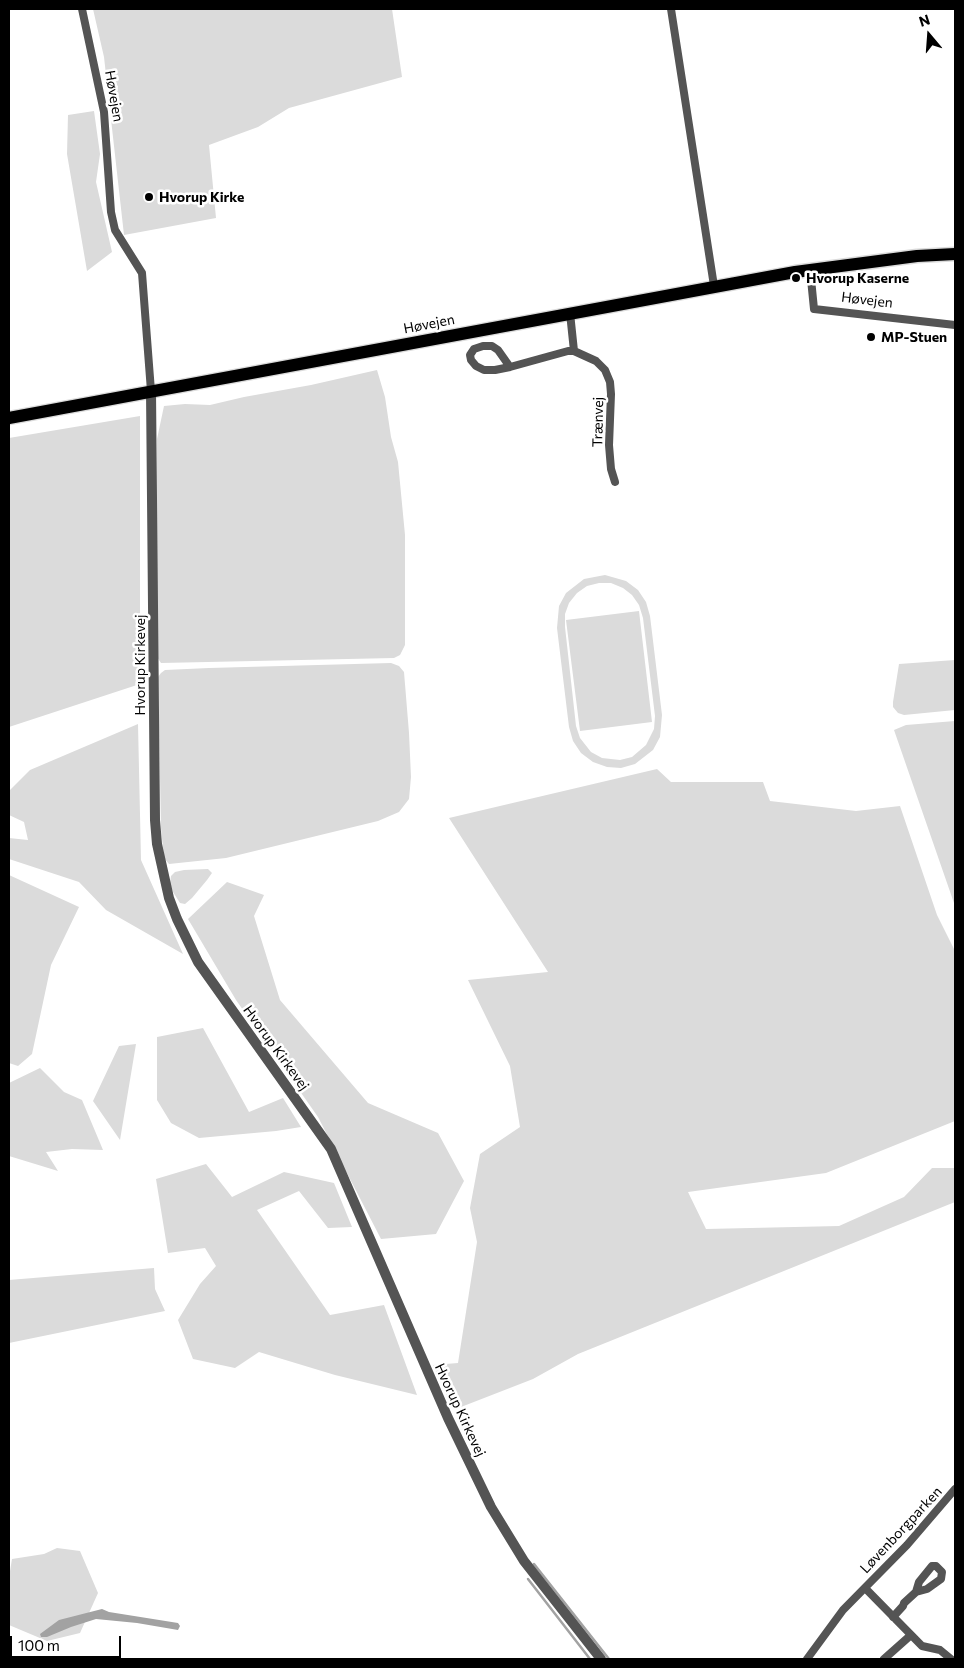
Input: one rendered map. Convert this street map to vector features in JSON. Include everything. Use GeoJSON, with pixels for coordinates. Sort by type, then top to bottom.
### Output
{"type":"FeatureCollection","features":[{"type":"Feature","properties":{"kind":"main road","name":"Høvejen"},"geometry":{"type":"LineString","coordinates":[[9,418],[810,269],[917,256],[955,254]]}},
{"type":"Feature","properties":{"kind":"street","name":"Høvejen"},"geometry":{"type":"LineString","coordinates":[[82,9],[104,112],[111,212],[115,230],[142,273],[151,391]]}},
{"type":"Feature","properties":{"kind":"street"},"geometry":{"type":"LineString","coordinates":[[671,9],[714,286]]}},
{"type":"Feature","properties":{"kind":"street","name":"Høvejen"},"geometry":{"type":"LineString","coordinates":[[810,269],[814,309],[955,325]]}},
{"type":"Feature","properties":{"kind":"street"},"geometry":{"type":"LineString","coordinates":[[510,368],[498,350],[492,346],[474,349],[470,355],[471,360],[476,366],[484,370],[495,370],[510,368],[574,350],[570,313]]}},
{"type":"Feature","properties":{"kind":"street","name":"Trænvej"},"geometry":{"type":"LineString","coordinates":[[574,350],[596,361],[605,370],[610,382],[610,469],[615,482]]}},
{"type":"Feature","properties":{"kind":"street","name":"Hvorup Kirkevej"},"geometry":{"type":"LineString","coordinates":[[151,391],[154,810],[157,844],[169,898],[198,962],[331,1149],[448,1418],[491,1507],[524,1561],[601,1659]]}},
{"type":"Feature","properties":{"kind":"street","name":"Løvenborgparken"},"geometry":{"type":"LineString","coordinates":[[807,1659],[843,1610],[906,1545],[955,1489]]}},
{"type":"Feature","properties":{"kind":"street","name":"Løvenborgparken"},"geometry":{"type":"LineString","coordinates":[[865,1588],[922,1646],[928,1649],[940,1650],[950,1659],[955,1654]]}},
{"type":"Feature","properties":{"kind":"street"},"geometry":{"type":"LineString","coordinates":[[893,1617],[916,1592]]}},
{"type":"Feature","properties":{"kind":"street"},"geometry":{"type":"LineString","coordinates":[[884,1659],[911,1635]]}},
{"type":"Feature","properties":{"kind":"shaded area"},"geometry":{"type":"Polygon","coordinates":[[[93,9],[392,9],[402,77],[289,108],[258,127],[209,145],[216,218],[124,235],[104,57],[93,9]]]}},
{"type":"Feature","properties":{"kind":"shaded area"},"geometry":{"type":"Polygon","coordinates":[[[94,111],[100,154],[96,182],[112,252],[87,271],[67,154],[68,115],[94,111]]]}},
{"type":"Feature","properties":{"kind":"shaded area"},"geometry":{"type":"Polygon","coordinates":[[[377,370],[385,397],[391,437],[398,462],[405,535],[405,645],[400,655],[394,658],[161,663],[157,657],[157,439],[164,406],[185,404],[210,405],[377,370]]]}},
{"type":"Feature","properties":{"kind":"shaded area"},"geometry":{"type":"Polygon","coordinates":[[[140,416],[140,684],[9,727],[9,438],[140,416]]]}},
{"type":"Feature","properties":{"kind":"shaded area"},"geometry":{"type":"Polygon","coordinates":[[[605,575],[626,581],[638,590],[646,602],[650,616],[662,715],[660,737],[653,750],[635,764],[621,768],[607,767],[593,762],[581,753],[573,741],[569,727],[557,628],[559,606],[566,593],[584,579],[605,575]],[[611,583],[587,586],[577,593],[569,603],[565,614],[565,627],[576,726],[580,738],[591,752],[602,758],[620,760],[632,757],[646,745],[654,729],[655,716],[643,618],[639,605],[632,595],[623,588],[611,583]]]}},
{"type":"Feature","properties":{"kind":"shaded area"},"geometry":{"type":"Polygon","coordinates":[[[639,611],[652,722],[580,731],[566,620],[639,611]]]}},
{"type":"Feature","properties":{"kind":"shaded area"},"geometry":{"type":"Polygon","coordinates":[[[955,660],[955,710],[904,715],[898,713],[893,707],[893,702],[899,664],[955,660]]]}},
{"type":"Feature","properties":{"kind":"shaded area"},"geometry":{"type":"Polygon","coordinates":[[[391,663],[399,666],[404,672],[409,733],[411,777],[409,799],[399,812],[378,821],[226,858],[169,864],[164,858],[161,828],[158,677],[161,673],[165,670],[209,668],[391,663]]]}},
{"type":"Feature","properties":{"kind":"shaded area"},"geometry":{"type":"Polygon","coordinates":[[[955,721],[955,906],[894,730],[906,725],[955,721]]]}},
{"type":"Feature","properties":{"kind":"shaded area"},"geometry":{"type":"Polygon","coordinates":[[[138,724],[141,860],[183,954],[106,910],[79,882],[9,859],[9,838],[28,840],[24,822],[9,815],[9,791],[30,770],[138,724]]]}},
{"type":"Feature","properties":{"kind":"shaded area"},"geometry":{"type":"Polygon","coordinates":[[[657,769],[671,782],[763,782],[770,801],[856,811],[900,806],[937,915],[955,951],[955,1121],[826,1173],[688,1192],[706,1229],[839,1226],[904,1197],[932,1168],[955,1168],[955,1202],[578,1354],[533,1379],[461,1407],[451,1405],[433,1365],[458,1363],[477,1242],[470,1208],[480,1154],[520,1127],[510,1066],[468,980],[548,972],[449,818],[657,769]]]}},
{"type":"Feature","properties":{"kind":"shaded area"},"geometry":{"type":"Polygon","coordinates":[[[208,869],[212,873],[207,880],[185,904],[180,903],[170,883],[171,876],[175,872],[184,870],[208,869]]]}},
{"type":"Feature","properties":{"kind":"shaded area"},"geometry":{"type":"Polygon","coordinates":[[[9,875],[79,907],[51,965],[32,1054],[18,1066],[9,1063],[9,875]]]}},
{"type":"Feature","properties":{"kind":"shaded area"},"geometry":{"type":"Polygon","coordinates":[[[227,882],[264,895],[254,916],[280,1000],[368,1103],[438,1133],[464,1181],[436,1234],[381,1239],[318,1117],[236,1000],[188,919],[227,882]]]}},
{"type":"Feature","properties":{"kind":"shaded area"},"geometry":{"type":"Polygon","coordinates":[[[203,1028],[249,1112],[283,1098],[301,1127],[199,1138],[171,1123],[157,1100],[157,1037],[203,1028]]]}},
{"type":"Feature","properties":{"kind":"shaded area"},"geometry":{"type":"Polygon","coordinates":[[[136,1044],[120,1140],[93,1101],[119,1046],[136,1044]]]}},
{"type":"Feature","properties":{"kind":"shaded area"},"geometry":{"type":"Polygon","coordinates":[[[40,1068],[64,1092],[82,1100],[103,1150],[72,1149],[46,1152],[58,1171],[9,1156],[9,1083],[40,1068]]]}},
{"type":"Feature","properties":{"kind":"shaded area"},"geometry":{"type":"Polygon","coordinates":[[[206,1164],[232,1197],[284,1172],[334,1183],[352,1227],[328,1228],[299,1191],[257,1210],[330,1315],[384,1305],[417,1395],[335,1375],[259,1352],[235,1368],[193,1359],[178,1320],[200,1284],[216,1266],[205,1248],[168,1253],[156,1179],[206,1164]]]}},
{"type":"Feature","properties":{"kind":"shaded area"},"geometry":{"type":"Polygon","coordinates":[[[154,1268],[155,1289],[165,1311],[9,1343],[9,1280],[154,1268]]]}},
{"type":"Feature","properties":{"kind":"shaded area"},"geometry":{"type":"Polygon","coordinates":[[[57,1548],[80,1551],[98,1593],[80,1633],[47,1641],[9,1625],[9,1577],[12,1559],[44,1554],[57,1548]]]}},
{"type":"Feature","properties":{"kind":"shaded area"},"geometry":{"type":"Polygon","coordinates":[[[102,1609],[109,1612],[178,1623],[180,1626],[178,1630],[96,1619],[47,1637],[41,1637],[40,1634],[59,1620],[102,1609]]]}},
{"type":"Feature","properties":{"kind":"waterway"},"geometry":{"type":"LineString","coordinates":[[534,1564],[609,1659]]}},
{"type":"Feature","properties":{"kind":"waterway"},"geometry":{"type":"LineString","coordinates":[[528,1579],[590,1659]]}},
{"type":"Feature","properties":{"kind":"place","name":"Hvorup Kirke"},"geometry":{"type":"Point","coordinates":[149,197]}},
{"type":"Feature","properties":{"kind":"place","name":"Hvorup Kaserne"},"geometry":{"type":"Point","coordinates":[796,278]}},
{"type":"Feature","properties":{"kind":"place","name":"MP-Stuen"},"geometry":{"type":"Point","coordinates":[871,337]}}]}
